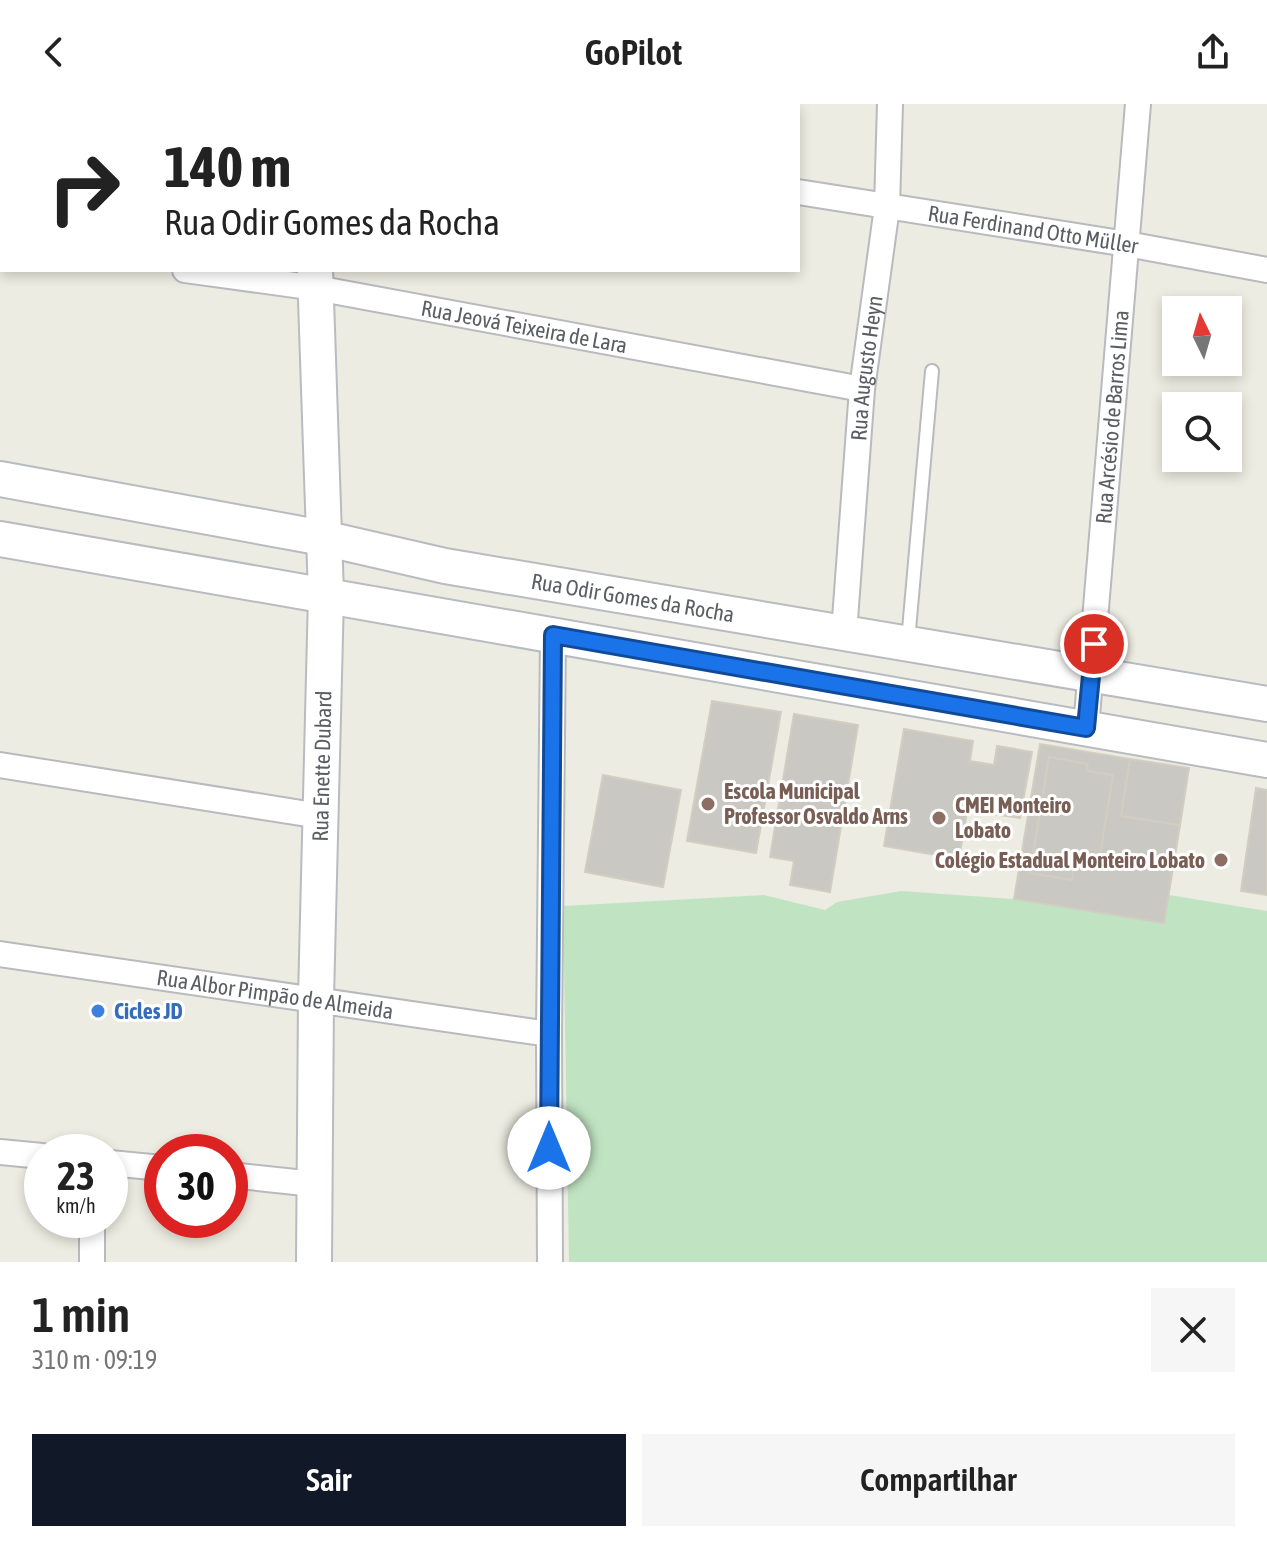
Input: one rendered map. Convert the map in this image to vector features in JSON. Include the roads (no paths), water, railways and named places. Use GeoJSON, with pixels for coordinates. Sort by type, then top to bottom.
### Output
{"type":"FeatureCollection","features":[{"type":"Feature","properties":{"kind":"street","name":"Rua Augusto Heyn"},"geometry":{"type":"LineString","coordinates":[[844,633],[862,389],[887,207],[890,104]]}},
{"type":"Feature","properties":{"kind":"street","name":"Rua Arcésio de Barros Lima"},"geometry":{"type":"LineString","coordinates":[[1086,728],[1138,104]]}},
{"type":"Feature","properties":{"kind":"street","name":"Rua Ferdinand Otto Müller"},"geometry":{"type":"LineString","coordinates":[[800,192],[1127,244],[1267,270]]}},
{"type":"Feature","properties":{"kind":"street","name":"Rua Jeová Teixeira de Lara"},"geometry":{"type":"LineString","coordinates":[[214,272],[316,279],[862,389]]}},
{"type":"Feature","properties":{"kind":"street","name":"Rua Enette Dubard"},"geometry":{"type":"LineString","coordinates":[[314,1262],[316,998],[326,595],[316,279]]}},
{"type":"Feature","properties":{"kind":"street","name":"Rua Odir Gomes da Rocha"},"geometry":{"type":"LineString","coordinates":[[0,479],[323,538],[445,566],[1267,704]]}},
{"type":"Feature","properties":{"kind":"street"},"geometry":{"type":"LineString","coordinates":[[0,539],[1267,760]]}},
{"type":"Feature","properties":{"kind":"street"},"geometry":{"type":"LineString","coordinates":[[550,1262],[553,635]]}},
{"type":"Feature","properties":{"kind":"street"},"geometry":{"type":"LineString","coordinates":[[0,765],[320,816]]}},
{"type":"Feature","properties":{"kind":"street","name":"Rua Albor Pimpão de Almeida"},"geometry":{"type":"LineString","coordinates":[[0,954],[549,1034]]}},
{"type":"Feature","properties":{"kind":"street"},"geometry":{"type":"LineString","coordinates":[[0,1152],[24,1154]]}},
{"type":"Feature","properties":{"kind":"street"},"geometry":{"type":"LineString","coordinates":[[248,1177],[314,1184]]}},
{"type":"Feature","properties":{"kind":"street"},"geometry":{"type":"LineString","coordinates":[[92,1238],[92,1262]]}},
{"type":"Feature","properties":{"kind":"lane"},"geometry":{"type":"LineString","coordinates":[[908,644],[932,371]]}},
{"type":"Feature","properties":{"kind":"place","name":"Escola Municipal Professor Osvaldo Arns"},"geometry":{"type":"Point","coordinates":[708,804]}},
{"type":"Feature","properties":{"kind":"place","name":"CMEI Monteiro Lobato"},"geometry":{"type":"Point","coordinates":[939,818]}},
{"type":"Feature","properties":{"kind":"place","name":"Colégio Estadual Monteiro Lobato"},"geometry":{"type":"Point","coordinates":[1221,860]}},
{"type":"Feature","properties":{"kind":"place","name":"Cicles JD"},"geometry":{"type":"Point","coordinates":[98,1011]}}]}
